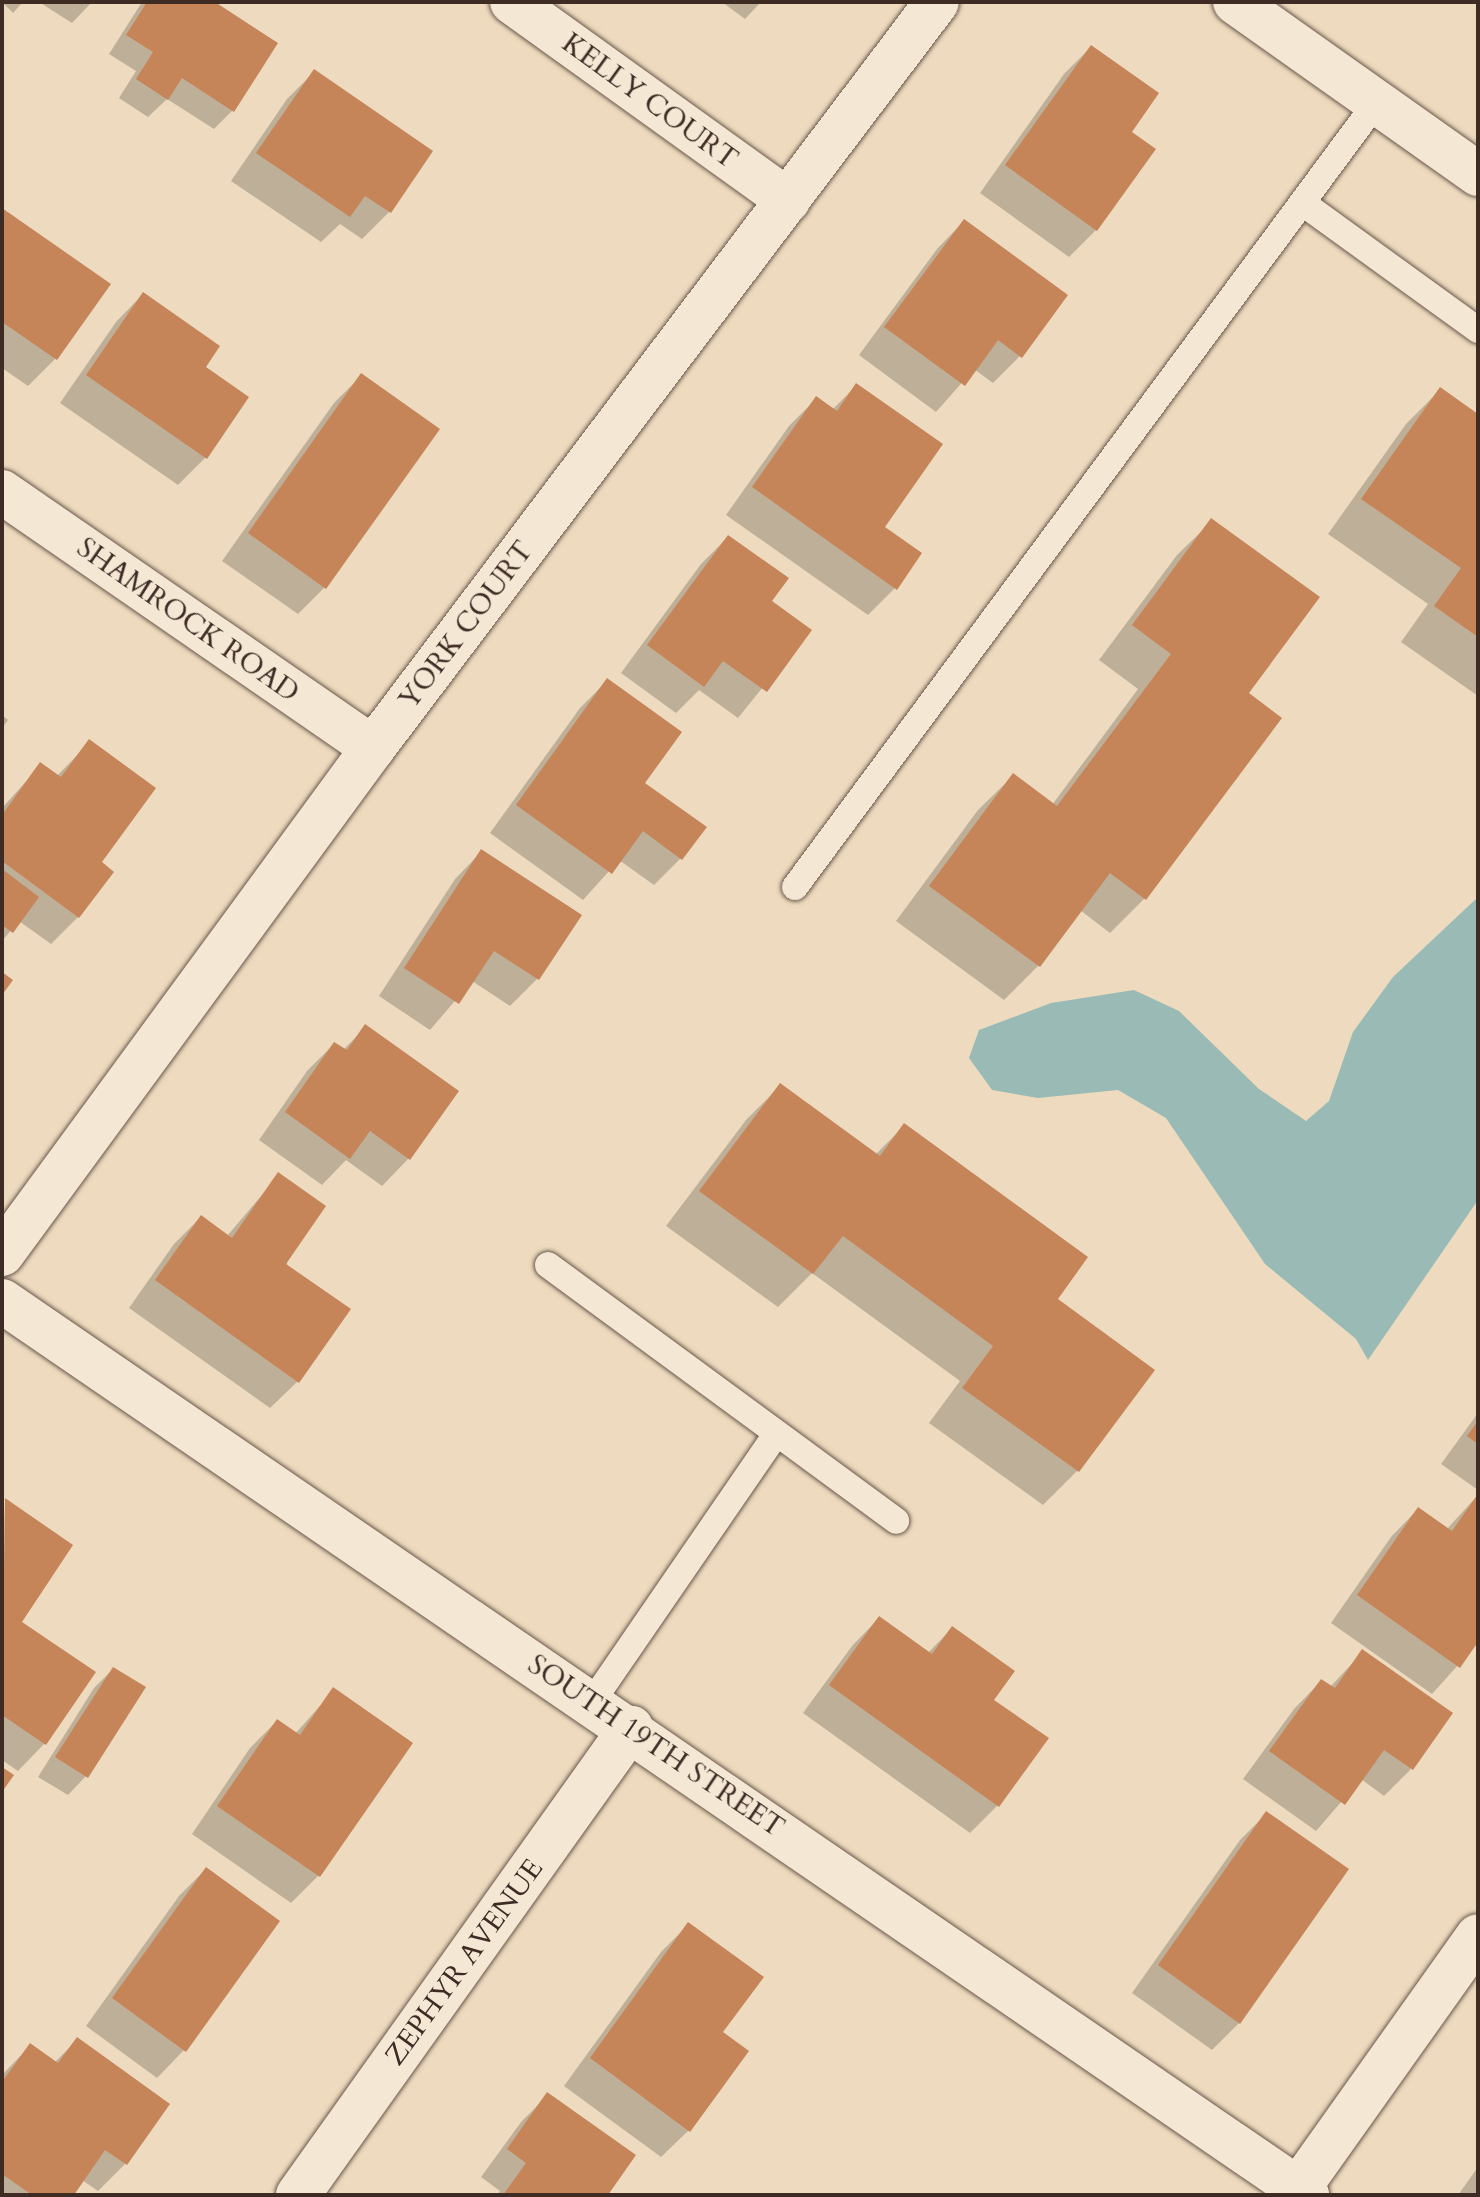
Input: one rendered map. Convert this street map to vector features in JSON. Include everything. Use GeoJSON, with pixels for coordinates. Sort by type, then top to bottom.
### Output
{"type":"FeatureCollection","features":[{"type":"Feature","properties":{"kind":"street","name":"KELLY COURT"},"geometry":{"type":"LineString","coordinates":[[512,2],[788,200]]}},
{"type":"Feature","properties":{"kind":"street","name":"YORK COURT"},"geometry":{"type":"LineString","coordinates":[[2,1254],[373,748],[937,2]]}},
{"type":"Feature","properties":{"kind":"street"},"geometry":{"type":"LineString","coordinates":[[1235,2],[1478,174]]}},
{"type":"Feature","properties":{"kind":"street","name":"SHAMROCK ROAD"},"geometry":{"type":"LineString","coordinates":[[2,492],[373,748]]}},
{"type":"Feature","properties":{"kind":"street","name":"SOUTH 19TH STREET"},"geometry":{"type":"LineString","coordinates":[[2,1301],[631,1728],[1303,2192]]}},
{"type":"Feature","properties":{"kind":"street","name":"ZEPHYR AVENUE"},"geometry":{"type":"LineString","coordinates":[[298,2195],[631,1728]]}},
{"type":"Feature","properties":{"kind":"street"},"geometry":{"type":"LineString","coordinates":[[1303,2192],[1478,1936]]}},
{"type":"Feature","properties":{"kind":"lane"},"geometry":{"type":"LineString","coordinates":[[795,887],[1376,103]]}},
{"type":"Feature","properties":{"kind":"lane"},"geometry":{"type":"LineString","coordinates":[[1304,204],[1478,330]]}},
{"type":"Feature","properties":{"kind":"lane"},"geometry":{"type":"LineString","coordinates":[[548,1265],[896,1521]]}},
{"type":"Feature","properties":{"kind":"lane"},"geometry":{"type":"LineString","coordinates":[[592,1702],[776,1434]]}},
{"type":"Feature","properties":{"kind":"water"},"geometry":{"type":"Polygon","coordinates":[[[1478,897],[1478,1200],[1368,1360],[1356,1339],[1265,1264],[1166,1118],[1118,1090],[1038,1098],[992,1090],[969,1058],[979,1030],[1051,1003],[1134,990],[1179,1011],[1259,1089],[1306,1121],[1329,1101],[1353,1032],[1393,977],[1478,897]]]}},
{"type":"Feature","properties":{"kind":"building"},"geometry":{"type":"Polygon","coordinates":[[[147,2],[215,2],[278,43],[234,112],[182,78],[168,100],[136,79],[153,52],[126,35],[147,2]]]}},
{"type":"Feature","properties":{"kind":"building"},"geometry":{"type":"Polygon","coordinates":[[[1091,45],[1159,93],[1132,132],[1156,149],[1097,231],[1005,165],[1091,45]]]}},
{"type":"Feature","properties":{"kind":"building"},"geometry":{"type":"Polygon","coordinates":[[[314,69],[433,151],[391,213],[365,196],[350,217],[256,153],[314,69]]]}},
{"type":"Feature","properties":{"kind":"building"},"geometry":{"type":"Polygon","coordinates":[[[2,208],[111,284],[57,360],[2,322],[2,208]]]}},
{"type":"Feature","properties":{"kind":"building"},"geometry":{"type":"Polygon","coordinates":[[[964,219],[1068,295],[1022,358],[998,340],[965,386],[884,327],[964,219]]]}},
{"type":"Feature","properties":{"kind":"building"},"geometry":{"type":"Polygon","coordinates":[[[143,292],[220,346],[206,367],[249,397],[207,459],[86,375],[143,292]]]}},
{"type":"Feature","properties":{"kind":"building"},"geometry":{"type":"Polygon","coordinates":[[[361,373],[440,429],[326,589],[248,533],[361,373]]]}},
{"type":"Feature","properties":{"kind":"building"},"geometry":{"type":"Polygon","coordinates":[[[856,383],[943,444],[885,527],[922,553],[897,590],[752,487],[816,396],[837,411],[856,383]]]}},
{"type":"Feature","properties":{"kind":"building"},"geometry":{"type":"Polygon","coordinates":[[[1440,387],[1478,414],[1478,637],[1434,606],[1461,568],[1361,499],[1440,387]]]}},
{"type":"Feature","properties":{"kind":"building"},"geometry":{"type":"Polygon","coordinates":[[[1211,518],[1320,597],[1249,693],[1282,718],[1146,900],[1110,873],[1040,967],[929,886],[1013,773],[1057,806],[1171,654],[1132,625],[1211,518]]]}},
{"type":"Feature","properties":{"kind":"building"},"geometry":{"type":"Polygon","coordinates":[[[728,535],[789,578],[772,601],[812,630],[767,692],[723,661],[704,687],[647,645],[728,535]]]}},
{"type":"Feature","properties":{"kind":"building"},"geometry":{"type":"Polygon","coordinates":[[[607,678],[682,732],[645,783],[707,827],[682,860],[643,831],[612,874],[516,805],[607,678]]]}},
{"type":"Feature","properties":{"kind":"building"},"geometry":{"type":"Polygon","coordinates":[[[89,739],[156,788],[102,862],[114,872],[79,918],[2,861],[2,815],[40,762],[61,777],[89,739]]]}},
{"type":"Feature","properties":{"kind":"building"},"geometry":{"type":"Polygon","coordinates":[[[481,849],[582,915],[539,980],[494,951],[459,1004],[404,968],[481,849]]]}},
{"type":"Feature","properties":{"kind":"building"},"geometry":{"type":"Polygon","coordinates":[[[2,869],[39,897],[13,933],[2,925],[2,869]]]}},
{"type":"Feature","properties":{"kind":"building"},"geometry":{"type":"Polygon","coordinates":[[[2,972],[13,980],[2,995],[2,972]]]}},
{"type":"Feature","properties":{"kind":"building"},"geometry":{"type":"Polygon","coordinates":[[[365,1024],[459,1091],[410,1160],[370,1131],[350,1159],[285,1112],[334,1042],[347,1050],[365,1024]]]}},
{"type":"Feature","properties":{"kind":"building"},"geometry":{"type":"Polygon","coordinates":[[[780,1083],[880,1156],[904,1123],[1088,1257],[1058,1299],[1155,1370],[1079,1472],[962,1388],[993,1346],[843,1236],[813,1274],[699,1191],[780,1083]]]}},
{"type":"Feature","properties":{"kind":"building"},"geometry":{"type":"Polygon","coordinates":[[[278,1172],[326,1206],[286,1264],[351,1309],[299,1383],[155,1280],[201,1215],[232,1238],[278,1172]]]}},
{"type":"Feature","properties":{"kind":"building"},"geometry":{"type":"Polygon","coordinates":[[[1478,1421],[1478,1444],[1467,1436],[1478,1421]]]}},
{"type":"Feature","properties":{"kind":"building"},"geometry":{"type":"Polygon","coordinates":[[[1478,1494],[1478,1642],[1460,1668],[1357,1595],[1418,1507],[1452,1531],[1478,1494]]]}},
{"type":"Feature","properties":{"kind":"building"},"geometry":{"type":"Polygon","coordinates":[[[5,1498],[73,1545],[22,1622],[96,1672],[46,1745],[2,1715],[5,1498]]]}},
{"type":"Feature","properties":{"kind":"building"},"geometry":{"type":"Polygon","coordinates":[[[879,1616],[932,1654],[952,1626],[1015,1671],[994,1700],[1049,1738],[999,1807],[829,1685],[879,1616]]]}},
{"type":"Feature","properties":{"kind":"building"},"geometry":{"type":"Polygon","coordinates":[[[1362,1649],[1453,1713],[1413,1770],[1384,1750],[1345,1805],[1269,1751],[1321,1679],[1335,1688],[1362,1649]]]}},
{"type":"Feature","properties":{"kind":"building"},"geometry":{"type":"Polygon","coordinates":[[[113,1667],[146,1687],[88,1778],[55,1757],[113,1667]]]}},
{"type":"Feature","properties":{"kind":"building"},"geometry":{"type":"Polygon","coordinates":[[[333,1687],[413,1743],[320,1877],[217,1806],[277,1719],[300,1735],[333,1687]]]}},
{"type":"Feature","properties":{"kind":"building"},"geometry":{"type":"Polygon","coordinates":[[[2,1767],[14,1775],[2,1792],[2,1767]]]}},
{"type":"Feature","properties":{"kind":"building"},"geometry":{"type":"Polygon","coordinates":[[[1266,1811],[1349,1869],[1240,2024],[1158,1965],[1266,1811]]]}},
{"type":"Feature","properties":{"kind":"building"},"geometry":{"type":"Polygon","coordinates":[[[206,1867],[280,1921],[186,2052],[112,1998],[206,1867]]]}},
{"type":"Feature","properties":{"kind":"building"},"geometry":{"type":"Polygon","coordinates":[[[688,1922],[764,1977],[723,2032],[749,2051],[690,2132],[590,2058],[688,1922]]]}},
{"type":"Feature","properties":{"kind":"building"},"geometry":{"type":"Polygon","coordinates":[[[77,2037],[170,2104],[127,2165],[105,2150],[74,2195],[32,2195],[2,2174],[2,2082],[30,2043],[58,2063],[77,2037]]]}},
{"type":"Feature","properties":{"kind":"building"},"geometry":{"type":"Polygon","coordinates":[[[547,2092],[636,2155],[608,2195],[503,2195],[526,2163],[507,2149],[547,2092]]]}}]}
